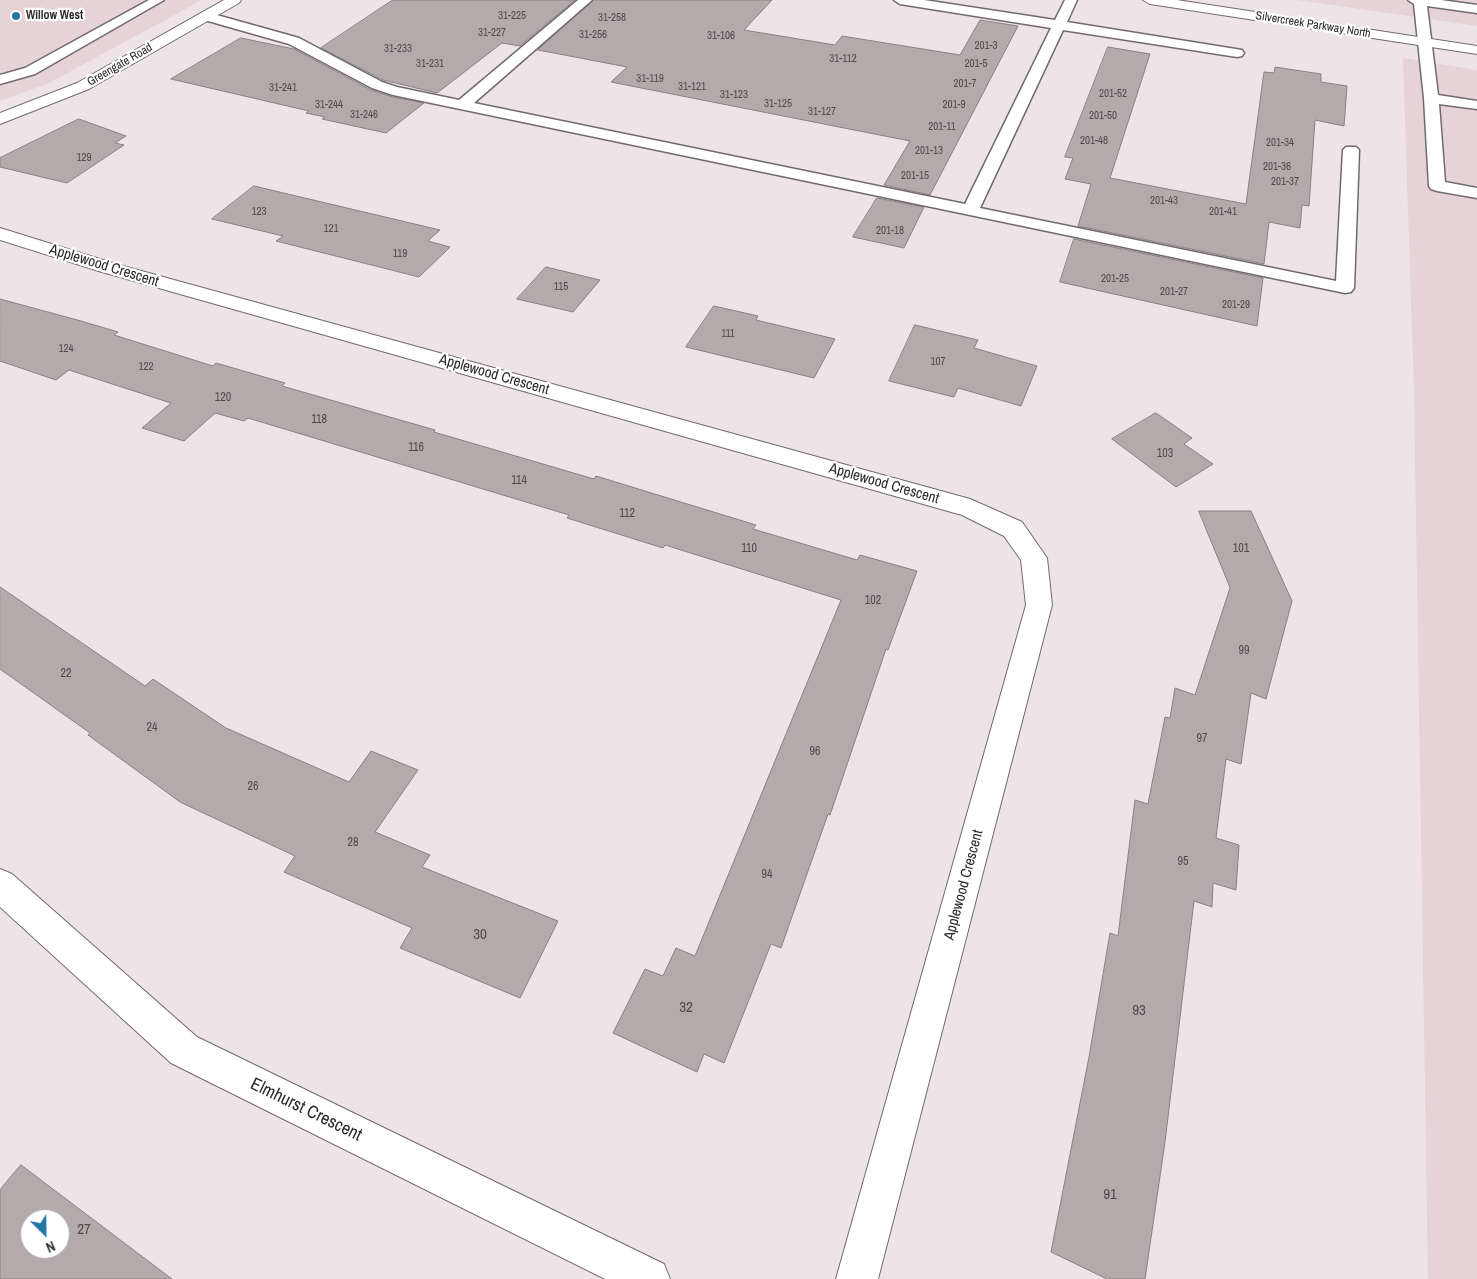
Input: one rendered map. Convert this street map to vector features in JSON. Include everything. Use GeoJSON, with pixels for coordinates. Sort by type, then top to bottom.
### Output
{"type":"FeatureCollection","features":[{"type":"Feature","properties":{"kind":"street","name":"Greengate Road"},"geometry":{"type":"LineString","coordinates":[[0,119],[83,86],[234,0]]}},
{"type":"Feature","properties":{"kind":"street","name":"Silvercreek Parkway North"},"geometry":{"type":"LineString","coordinates":[[1150,0],[1477,50]]}},
{"type":"Feature","properties":{"kind":"street","name":"Applewood Crescent"},"geometry":{"type":"LineString","coordinates":[[0,234],[109,268],[970,508],[1013,529],[1034,558],[1039,605],[857,1279]]}},
{"type":"Feature","properties":{"kind":"street","name":"Elmhurst Crescent"},"geometry":{"type":"LineString","coordinates":[[0,886],[184,1050],[649,1279]]}},
{"type":"Feature","properties":{"kind":"lane"},"geometry":{"type":"LineString","coordinates":[[0,80],[30,71],[158,0]]}},
{"type":"Feature","properties":{"kind":"lane"},"geometry":{"type":"LineString","coordinates":[[464,104],[586,0]]}},
{"type":"Feature","properties":{"kind":"lane"},"geometry":{"type":"LineString","coordinates":[[900,0],[1237,53]]}},
{"type":"Feature","properties":{"kind":"lane"},"geometry":{"type":"LineString","coordinates":[[971,210],[1071,0]]}},
{"type":"Feature","properties":{"kind":"lane"},"geometry":{"type":"LineString","coordinates":[[1477,9],[1418,0],[1431,98],[1437,186],[1477,193]]}},
{"type":"Feature","properties":{"kind":"lane"},"geometry":{"type":"LineString","coordinates":[[206,16],[294,41],[377,85],[393,91],[464,104],[1345,288],[1351,150]]}},
{"type":"Feature","properties":{"kind":"lane"},"geometry":{"type":"LineString","coordinates":[[1431,98],[1477,105]]}},
{"type":"Feature","properties":{"kind":"shaded area"},"geometry":{"type":"Polygon","coordinates":[[[0,0],[202,0],[49,83],[0,101],[0,0]]]}},
{"type":"Feature","properties":{"kind":"shaded area"},"geometry":{"type":"Polygon","coordinates":[[[1298,0],[1477,0],[1477,26],[1298,0]]]}},
{"type":"Feature","properties":{"kind":"shaded area"},"geometry":{"type":"Polygon","coordinates":[[[1403,58],[1477,70],[1477,1279],[1428,1279],[1414,392],[1403,58]]]}},
{"type":"Feature","properties":{"kind":"building"},"geometry":{"type":"Polygon","coordinates":[[[393,0],[575,0],[520,46],[502,43],[437,93],[383,80],[321,48],[393,0]]]}},
{"type":"Feature","properties":{"kind":"building"},"geometry":{"type":"Polygon","coordinates":[[[594,0],[772,0],[744,30],[835,45],[842,36],[960,55],[980,20],[1018,26],[930,195],[884,185],[910,141],[611,82],[627,67],[538,50],[594,0]]]}},
{"type":"Feature","properties":{"kind":"building"},"geometry":{"type":"Polygon","coordinates":[[[241,38],[294,49],[371,90],[393,97],[424,103],[386,133],[322,119],[325,117],[306,113],[309,111],[171,79],[241,38]]]}},
{"type":"Feature","properties":{"kind":"building"},"geometry":{"type":"Polygon","coordinates":[[[1108,47],[1150,54],[1110,178],[1246,204],[1264,72],[1274,73],[1275,67],[1321,74],[1321,82],[1347,86],[1344,126],[1315,120],[1309,206],[1302,205],[1300,228],[1269,222],[1264,264],[1078,226],[1091,184],[1065,179],[1073,158],[1065,157],[1108,47]]]}},
{"type":"Feature","properties":{"kind":"building"},"geometry":{"type":"Polygon","coordinates":[[[79,119],[126,136],[115,143],[124,145],[67,183],[0,167],[0,158],[79,119]]]}},
{"type":"Feature","properties":{"kind":"building"},"geometry":{"type":"Polygon","coordinates":[[[254,186],[440,230],[428,241],[450,247],[419,277],[276,241],[283,236],[212,219],[254,186]]]}},
{"type":"Feature","properties":{"kind":"building"},"geometry":{"type":"Polygon","coordinates":[[[877,198],[924,207],[904,248],[853,237],[877,198]]]}},
{"type":"Feature","properties":{"kind":"building"},"geometry":{"type":"Polygon","coordinates":[[[1074,239],[1263,278],[1257,326],[1060,282],[1074,239]]]}},
{"type":"Feature","properties":{"kind":"building"},"geometry":{"type":"Polygon","coordinates":[[[546,267],[600,280],[573,312],[517,299],[546,267]]]}},
{"type":"Feature","properties":{"kind":"building"},"geometry":{"type":"Polygon","coordinates":[[[0,299],[118,332],[114,335],[213,366],[216,363],[285,383],[282,386],[435,430],[434,432],[594,479],[596,476],[756,525],[753,529],[857,560],[860,555],[917,571],[888,650],[886,649],[830,815],[828,814],[781,948],[771,944],[724,1063],[704,1054],[697,1072],[613,1033],[645,969],[663,976],[676,948],[695,956],[841,600],[665,545],[663,548],[567,518],[569,515],[248,418],[244,421],[215,413],[184,441],[142,428],[171,403],[69,370],[56,380],[0,361],[0,299]]]}},
{"type":"Feature","properties":{"kind":"building"},"geometry":{"type":"Polygon","coordinates":[[[714,306],[758,316],[756,320],[835,339],[814,378],[686,347],[714,306]]]}},
{"type":"Feature","properties":{"kind":"building"},"geometry":{"type":"Polygon","coordinates":[[[915,325],[978,340],[974,348],[1037,366],[1021,406],[958,388],[954,397],[889,381],[915,325]]]}},
{"type":"Feature","properties":{"kind":"building"},"geometry":{"type":"Polygon","coordinates":[[[1156,413],[1192,438],[1184,444],[1213,464],[1176,487],[1112,439],[1156,413]]]}},
{"type":"Feature","properties":{"kind":"building"},"geometry":{"type":"Polygon","coordinates":[[[1199,511],[1251,511],[1292,601],[1266,699],[1251,693],[1241,764],[1226,759],[1216,838],[1239,845],[1236,890],[1213,883],[1212,907],[1194,901],[1165,1142],[1145,1279],[1107,1279],[1051,1252],[1089,1057],[1110,933],[1118,936],[1135,800],[1148,804],[1165,717],[1170,718],[1175,688],[1195,695],[1230,588],[1199,511]]]}},
{"type":"Feature","properties":{"kind":"building"},"geometry":{"type":"Polygon","coordinates":[[[0,587],[145,686],[153,679],[226,728],[349,782],[371,751],[418,770],[375,832],[430,855],[422,867],[558,921],[520,998],[400,948],[412,928],[284,872],[295,856],[180,802],[88,735],[90,733],[0,669],[0,587]]]}},
{"type":"Feature","properties":{"kind":"building"},"geometry":{"type":"Polygon","coordinates":[[[21,1165],[172,1279],[0,1279],[0,1190],[21,1165]]]}},
{"type":"Feature","properties":{"kind":"place","name":"Willow West"},"geometry":{"type":"Point","coordinates":[16,16]}}]}
